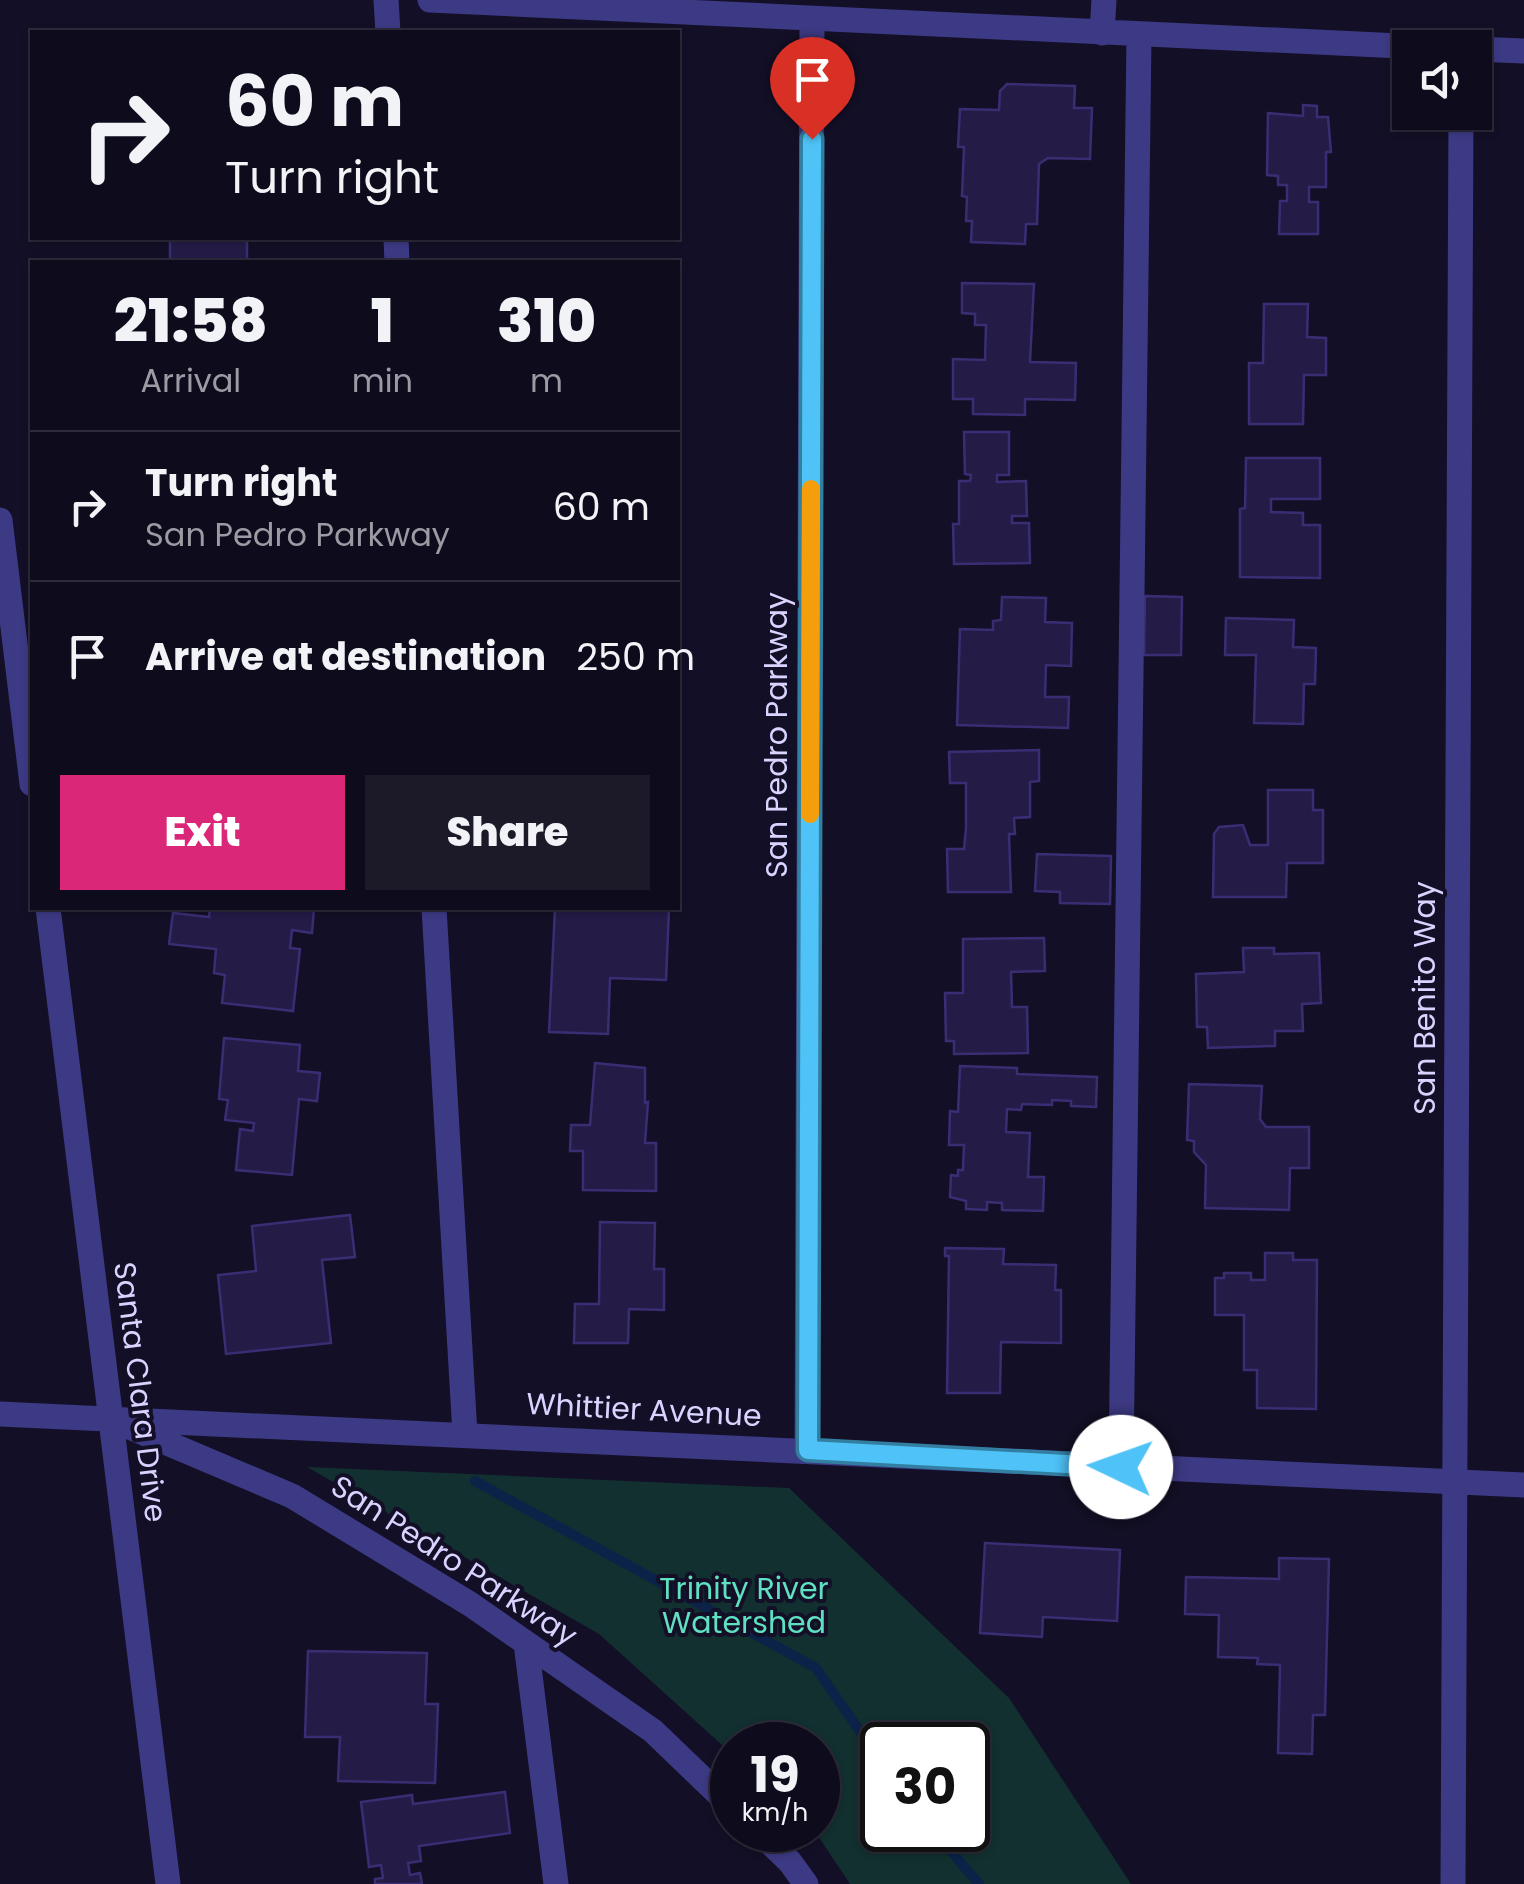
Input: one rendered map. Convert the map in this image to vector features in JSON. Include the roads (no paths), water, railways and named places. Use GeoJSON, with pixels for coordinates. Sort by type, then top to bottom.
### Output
{"type":"FeatureCollection","features":[{"type":"Feature","properties":{"kind":"street"},"geometry":{"type":"LineString","coordinates":[[386,0],[388,30]]}},
{"type":"Feature","properties":{"kind":"street"},"geometry":{"type":"LineString","coordinates":[[430,0],[1392,46]]}},
{"type":"Feature","properties":{"kind":"street"},"geometry":{"type":"LineString","coordinates":[[1102,33],[1104,0]]}},
{"type":"Feature","properties":{"kind":"street","name":"San Pedro Parkway"},"geometry":{"type":"LineString","coordinates":[[808,1450],[812,20]]}},
{"type":"Feature","properties":{"kind":"street"},"geometry":{"type":"LineString","coordinates":[[1121,1467],[1139,35]]}},
{"type":"Feature","properties":{"kind":"street"},"geometry":{"type":"LineString","coordinates":[[1492,49],[1524,50]]}},
{"type":"Feature","properties":{"kind":"street","name":"San Benito Way"},"geometry":{"type":"LineString","coordinates":[[1453,1884],[1461,130]]}},
{"type":"Feature","properties":{"kind":"street"},"geometry":{"type":"LineString","coordinates":[[0,520],[30,768]]}},
{"type":"Feature","properties":{"kind":"street","name":"Santa Clara Drive"},"geometry":{"type":"LineString","coordinates":[[48,910],[168,1884]]}},
{"type":"Feature","properties":{"kind":"street"},"geometry":{"type":"LineString","coordinates":[[434,910],[465,1434]]}},
{"type":"Feature","properties":{"kind":"street","name":"Whittier Avenue"},"geometry":{"type":"LineString","coordinates":[[0,1414],[1524,1485]]}},
{"type":"Feature","properties":{"kind":"street","name":"San Pedro Parkway"},"geometry":{"type":"LineString","coordinates":[[111,1419],[292,1496],[470,1604],[653,1732],[710,1786]]}},
{"type":"Feature","properties":{"kind":"street"},"geometry":{"type":"LineString","coordinates":[[526,1643],[556,1884]]}},
{"type":"Feature","properties":{"kind":"street"},"geometry":{"type":"LineString","coordinates":[[779,1852],[806,1884]]}},
{"type":"Feature","properties":{"kind":"waterway","name":"Trinity River Watershed"},"geometry":{"type":"LineString","coordinates":[[475,1481],[816,1668],[860,1731]]}},
{"type":"Feature","properties":{"kind":"waterway","name":"Trinity River Watershed"},"geometry":{"type":"LineString","coordinates":[[952,1852],[979,1884]]}}]}
